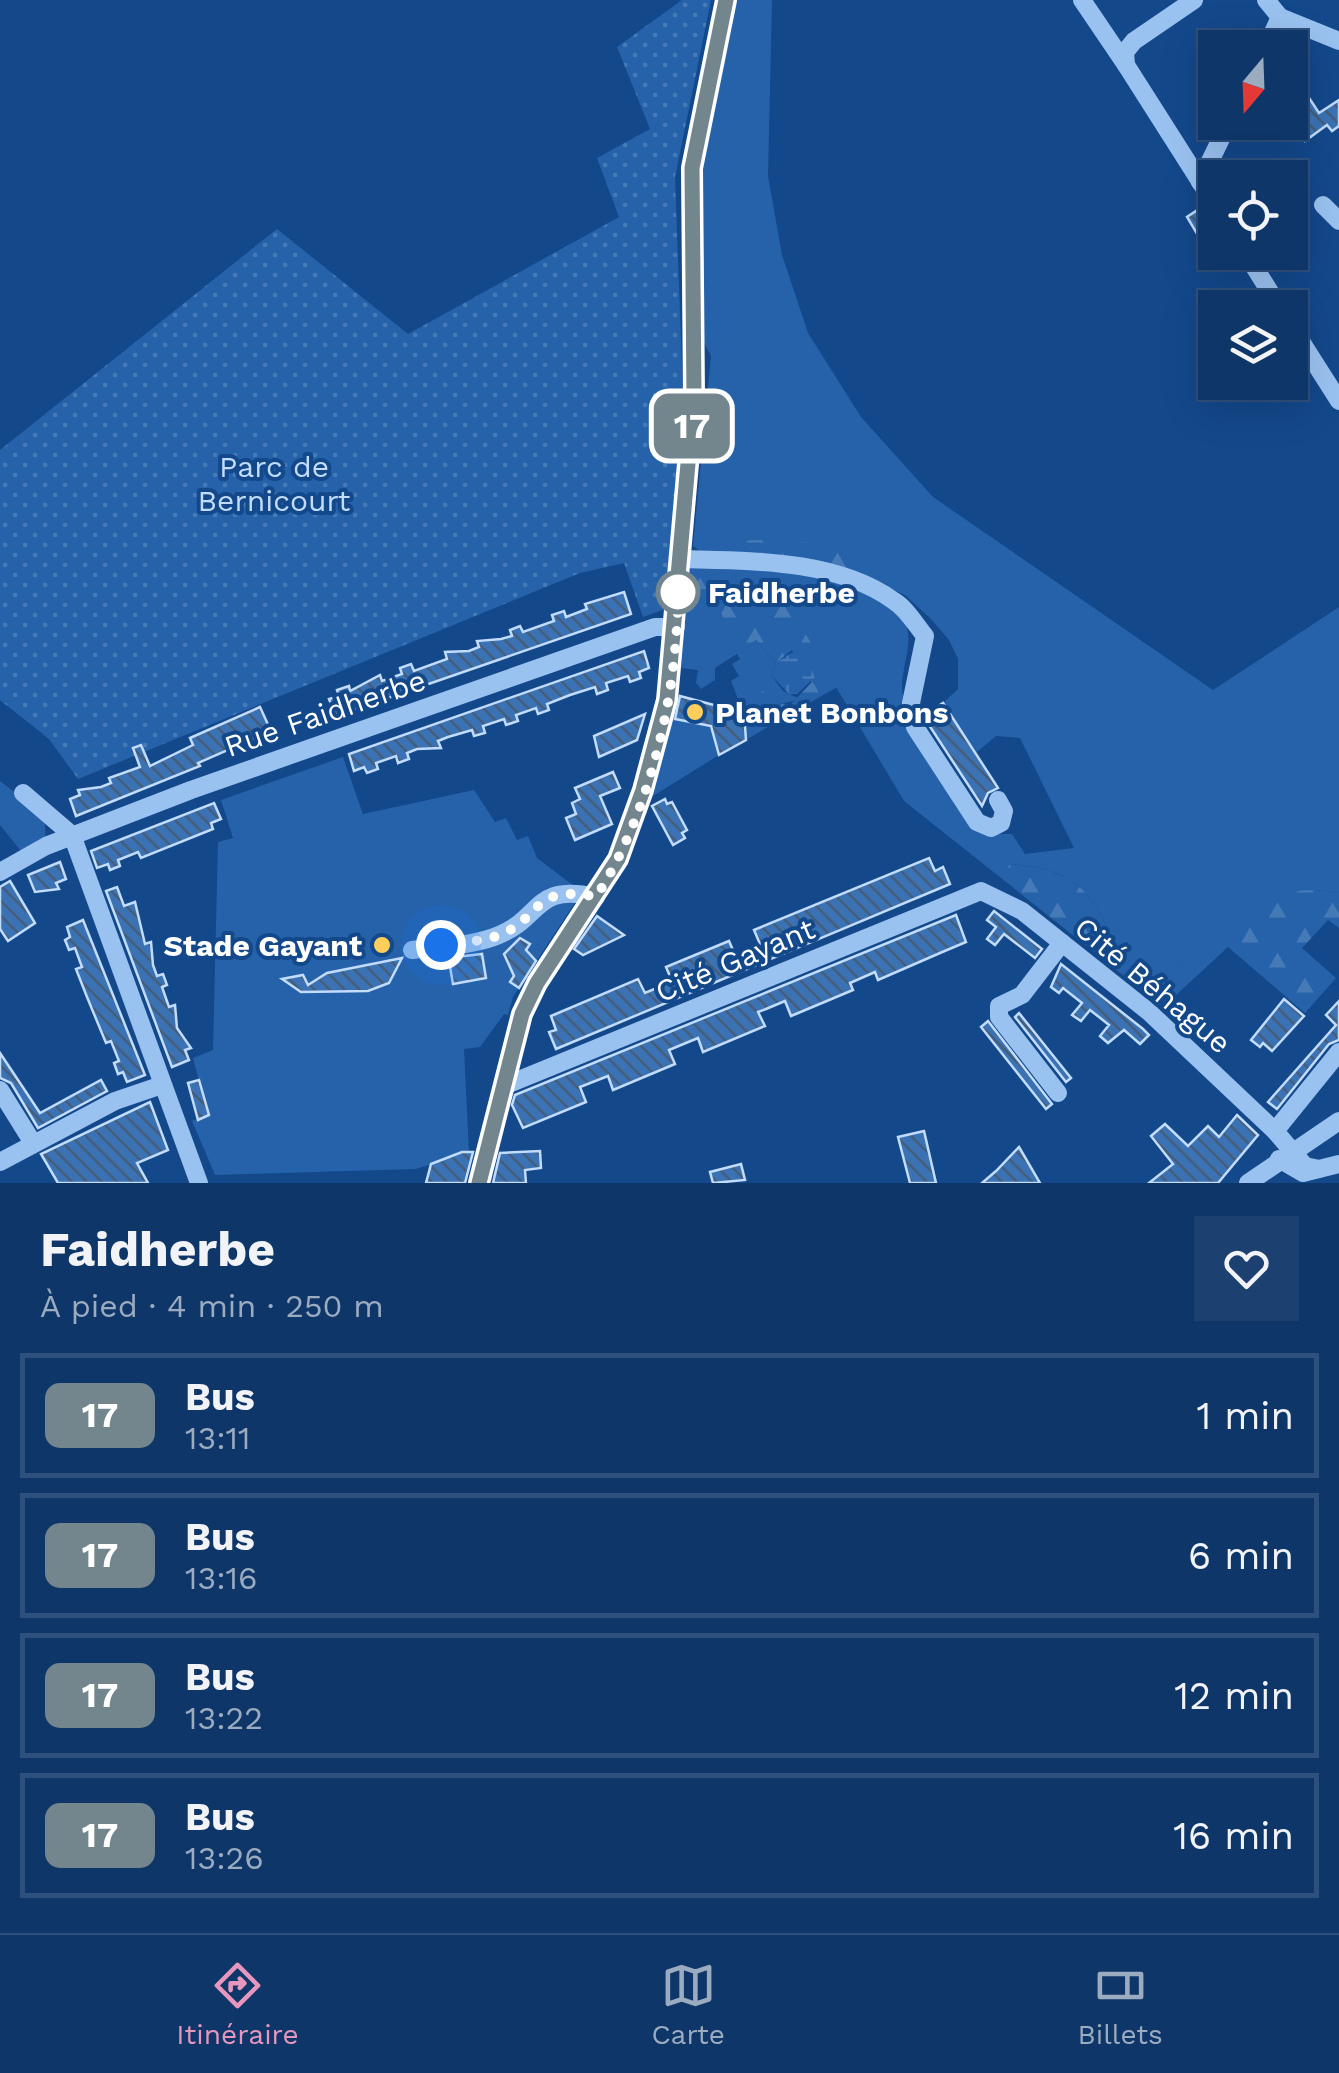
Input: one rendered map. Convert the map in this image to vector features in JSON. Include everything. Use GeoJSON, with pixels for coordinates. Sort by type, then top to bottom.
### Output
{"type":"FeatureCollection","features":[{"type":"Feature","properties":{"kind":"street"},"geometry":{"type":"LineString","coordinates":[[480,1183],[531,994],[618,859],[643,790],[667,700],[694,396],[692,168],[726,0]]}},
{"type":"Feature","properties":{"kind":"street"},"geometry":{"type":"LineString","coordinates":[[1082,0],[1198,179]]}},
{"type":"Feature","properties":{"kind":"street"},"geometry":{"type":"LineString","coordinates":[[1126,65],[1126,52],[1134,41],[1194,0]]}},
{"type":"Feature","properties":{"kind":"street"},"geometry":{"type":"LineString","coordinates":[[1266,0],[1280,17],[1339,41]]}},
{"type":"Feature","properties":{"kind":"street"},"geometry":{"type":"LineString","coordinates":[[1274,30],[1280,17]]}},
{"type":"Feature","properties":{"kind":"street"},"geometry":{"type":"LineString","coordinates":[[1323,205],[1339,220]]}},
{"type":"Feature","properties":{"kind":"street"},"geometry":{"type":"LineString","coordinates":[[1308,353],[1339,401]]}},
{"type":"Feature","properties":{"kind":"street"},"geometry":{"type":"LineString","coordinates":[[681,558],[785,564],[866,584],[898,603],[925,636],[912,703],[916,727],[977,822],[991,828],[1001,823],[1004,811],[998,800]]}},
{"type":"Feature","properties":{"kind":"street","name":"Rue Faidherbe"},"geometry":{"type":"LineString","coordinates":[[0,872],[72,835],[655,627],[676,628]]}},
{"type":"Feature","properties":{"kind":"street"},"geometry":{"type":"LineString","coordinates":[[24,794],[72,835],[158,1060],[162,1085],[199,1183]]}},
{"type":"Feature","properties":{"kind":"street"},"geometry":{"type":"LineString","coordinates":[[412,950],[500,935],[546,898],[569,891],[596,897]]}},
{"type":"Feature","properties":{"kind":"street","name":"Cité Béhague"},"geometry":{"type":"LineString","coordinates":[[988,892],[1022,911],[1149,1012],[1275,1131],[1285,1155],[1318,1169],[1339,1164]]}},
{"type":"Feature","properties":{"kind":"street","name":"Cité Gayant"},"geometry":{"type":"LineString","coordinates":[[504,1086],[967,894],[988,892]]}},
{"type":"Feature","properties":{"kind":"street"},"geometry":{"type":"LineString","coordinates":[[1058,1093],[999,1017],[999,1006],[1022,996],[1062,943]]}},
{"type":"Feature","properties":{"kind":"street"},"geometry":{"type":"LineString","coordinates":[[1275,1131],[1339,1052]]}},
{"type":"Feature","properties":{"kind":"street"},"geometry":{"type":"LineString","coordinates":[[0,1162],[126,1096],[162,1085]]}},
{"type":"Feature","properties":{"kind":"street"},"geometry":{"type":"LineString","coordinates":[[0,1090],[33,1144]]}},
{"type":"Feature","properties":{"kind":"street"},"geometry":{"type":"LineString","coordinates":[[1248,1183],[1339,1122]]}},
{"type":"Feature","properties":{"kind":"green space","name":"Parc de Bernicourt"},"geometry":{"type":"Polygon","coordinates":[[[682,0],[711,0],[675,177],[683,395],[668,608],[643,617],[624,563],[580,573],[78,779],[49,739],[0,700],[0,450],[277,229],[408,334],[619,217],[597,158],[650,129],[617,47],[682,0]]]}},
{"type":"Feature","properties":{"kind":"green space"},"geometry":{"type":"Polygon","coordinates":[[[736,0],[772,0],[768,176],[782,255],[808,333],[861,417],[933,497],[1213,690],[1339,607],[1339,893],[1314,891],[1265,904],[1220,933],[1162,984],[1120,960],[1094,903],[1070,880],[1054,872],[1011,864],[1001,878],[904,801],[793,615],[742,603],[722,591],[702,570],[690,568],[808,574],[867,590],[890,604],[908,632],[902,680],[906,704],[995,834],[1012,834],[1025,854],[1074,848],[1020,738],[996,736],[977,752],[943,703],[958,689],[958,659],[949,640],[905,595],[870,580],[816,543],[708,543],[709,557],[693,546],[711,356],[703,341],[699,170],[736,0]]]}},
{"type":"Feature","properties":{"kind":"green space"},"geometry":{"type":"Polygon","coordinates":[[[707,543],[816,543],[859,557],[870,580],[709,557],[707,543]]]}},
{"type":"Feature","properties":{"kind":"green space"},"geometry":{"type":"Polygon","coordinates":[[[690,568],[702,569],[718,590],[737,603],[760,589],[789,601],[793,615],[839,686],[776,722],[760,707],[761,692],[768,686],[781,704],[791,704],[812,682],[792,650],[776,663],[756,640],[743,649],[706,589],[688,590],[690,568]]]}},
{"type":"Feature","properties":{"kind":"green space"},"geometry":{"type":"Polygon","coordinates":[[[706,588],[743,648],[756,640],[776,663],[771,675],[783,691],[800,699],[781,704],[768,687],[760,707],[776,722],[746,740],[715,739],[719,755],[653,796],[672,718],[713,726],[743,721],[744,714],[736,712],[738,699],[731,681],[739,676],[732,664],[740,659],[737,654],[715,668],[715,680],[701,689],[696,683],[698,670],[681,668],[688,590],[706,588]]]}},
{"type":"Feature","properties":{"kind":"green space"},"geometry":{"type":"Polygon","coordinates":[[[799,648],[815,677],[797,694],[789,694],[771,675],[776,663],[799,648]]]}},
{"type":"Feature","properties":{"kind":"green space","name":"Stade Gayant"},"geometry":{"type":"Polygon","coordinates":[[[343,757],[363,814],[474,790],[495,822],[506,818],[517,840],[528,836],[537,858],[582,892],[513,997],[508,1015],[504,1014],[480,1047],[464,1049],[469,1153],[416,1169],[215,1175],[192,1121],[208,1115],[193,1058],[213,1050],[218,842],[233,838],[221,800],[343,757]]]}},
{"type":"Feature","properties":{"kind":"green space"},"geometry":{"type":"Polygon","coordinates":[[[0,781],[44,815],[46,840],[21,851],[0,825],[0,781]]]}},
{"type":"Feature","properties":{"kind":"green space"},"geometry":{"type":"Polygon","coordinates":[[[1010,864],[1054,872],[1083,890],[1103,919],[1120,960],[1161,984],[1220,931],[1263,902],[1286,893],[1339,893],[1339,928],[1328,920],[1302,948],[1336,978],[1305,1013],[1228,947],[1163,1007],[1001,878],[1010,864]]]}},
{"type":"Feature","properties":{"kind":"building"},"geometry":{"type":"Polygon","coordinates":[[[1308,96],[1319,113],[1339,100],[1339,126],[1332,131],[1327,125],[1308,139],[1308,96]]]}},
{"type":"Feature","properties":{"kind":"building"},"geometry":{"type":"Polygon","coordinates":[[[1198,210],[1198,235],[1187,217],[1198,210]]]}},
{"type":"Feature","properties":{"kind":"building"},"geometry":{"type":"Polygon","coordinates":[[[624,592],[631,614],[336,716],[329,699],[339,696],[337,690],[349,686],[350,691],[380,675],[382,681],[402,674],[400,668],[411,664],[414,671],[447,659],[445,652],[469,651],[479,647],[477,641],[512,636],[510,630],[520,626],[523,632],[554,621],[552,615],[564,611],[566,617],[587,609],[585,604],[624,592]]]}},
{"type":"Feature","properties":{"kind":"building"},"geometry":{"type":"Polygon","coordinates":[[[644,651],[649,668],[639,672],[641,678],[630,682],[628,676],[606,683],[608,690],[597,694],[595,687],[547,704],[549,710],[538,714],[536,708],[516,715],[518,721],[506,725],[504,719],[483,726],[485,733],[474,736],[472,730],[438,741],[441,748],[407,753],[409,759],[398,763],[396,756],[376,763],[378,769],[367,773],[364,767],[354,771],[349,754],[644,651]]]}},
{"type":"Feature","properties":{"kind":"building"},"geometry":{"type":"Polygon","coordinates":[[[680,696],[744,713],[746,740],[719,755],[711,726],[675,719],[680,696]]]}},
{"type":"Feature","properties":{"kind":"building"},"geometry":{"type":"Polygon","coordinates":[[[943,703],[998,788],[988,793],[982,806],[927,722],[926,714],[943,703]]]}},
{"type":"Feature","properties":{"kind":"building"},"geometry":{"type":"Polygon","coordinates":[[[260,707],[271,731],[198,763],[200,766],[76,816],[70,799],[80,795],[78,790],[101,787],[111,783],[109,778],[140,767],[133,748],[141,745],[150,766],[193,745],[190,738],[260,707]]]}},
{"type":"Feature","properties":{"kind":"building"},"geometry":{"type":"Polygon","coordinates":[[[645,714],[637,740],[599,757],[594,736],[645,714]]]}},
{"type":"Feature","properties":{"kind":"building"},"geometry":{"type":"Polygon","coordinates":[[[613,772],[620,788],[600,796],[612,824],[575,840],[566,818],[576,814],[572,803],[580,799],[575,788],[613,772]]]}},
{"type":"Feature","properties":{"kind":"building"},"geometry":{"type":"Polygon","coordinates":[[[665,799],[667,804],[672,802],[687,830],[682,833],[685,838],[673,845],[652,806],[665,799]]]}},
{"type":"Feature","properties":{"kind":"building"},"geometry":{"type":"Polygon","coordinates":[[[214,803],[221,819],[211,823],[213,829],[141,858],[138,852],[118,860],[120,866],[110,870],[108,864],[97,868],[91,851],[214,803]]]}},
{"type":"Feature","properties":{"kind":"building"},"geometry":{"type":"Polygon","coordinates":[[[929,858],[935,871],[943,867],[950,884],[556,1049],[549,1032],[556,1030],[551,1016],[638,979],[645,993],[672,981],[666,967],[729,941],[735,955],[760,944],[754,930],[929,858]]]}},
{"type":"Feature","properties":{"kind":"building"},"geometry":{"type":"Polygon","coordinates":[[[60,862],[66,879],[56,883],[59,889],[35,892],[28,875],[60,862]]]}},
{"type":"Feature","properties":{"kind":"building"},"geometry":{"type":"Polygon","coordinates":[[[10,881],[35,923],[8,941],[0,929],[0,887],[10,881]]]}},
{"type":"Feature","properties":{"kind":"building"},"geometry":{"type":"Polygon","coordinates":[[[117,887],[124,906],[135,902],[145,944],[151,942],[157,976],[163,974],[167,985],[162,987],[169,1007],[175,1005],[177,1028],[191,1048],[185,1050],[189,1060],[172,1067],[106,891],[117,887]]]}},
{"type":"Feature","properties":{"kind":"building"},"geometry":{"type":"Polygon","coordinates":[[[994,911],[1042,949],[1035,958],[1004,934],[995,945],[987,939],[996,927],[987,920],[994,911]]]}},
{"type":"Feature","properties":{"kind":"building"},"geometry":{"type":"Polygon","coordinates":[[[956,915],[966,942],[878,980],[875,972],[850,983],[853,990],[791,1016],[785,1001],[758,1012],[765,1026],[703,1052],[698,1038],[669,1050],[675,1064],[613,1090],[608,1076],[580,1087],[586,1102],[523,1128],[512,1105],[515,1095],[956,915]]]}},
{"type":"Feature","properties":{"kind":"building"},"geometry":{"type":"Polygon","coordinates":[[[597,916],[624,935],[583,955],[574,949],[597,916]]]}},
{"type":"Feature","properties":{"kind":"building"},"geometry":{"type":"Polygon","coordinates":[[[83,920],[145,1075],[127,1082],[123,1072],[118,1074],[114,1063],[119,1061],[111,1041],[106,1043],[76,969],[82,967],[75,948],[69,950],[65,940],[70,937],[67,927],[83,920]]]}},
{"type":"Feature","properties":{"kind":"building"},"geometry":{"type":"Polygon","coordinates":[[[520,938],[530,944],[526,950],[536,961],[519,988],[510,982],[514,976],[504,954],[520,938]]]}},
{"type":"Feature","properties":{"kind":"building"},"geometry":{"type":"Polygon","coordinates":[[[482,954],[486,978],[453,984],[449,961],[431,964],[430,960],[482,954]]]}},
{"type":"Feature","properties":{"kind":"building"},"geometry":{"type":"Polygon","coordinates":[[[402,958],[389,983],[368,991],[301,992],[282,979],[303,975],[308,985],[327,973],[402,958]]]}},
{"type":"Feature","properties":{"kind":"building"},"geometry":{"type":"Polygon","coordinates":[[[1061,964],[1149,1035],[1140,1044],[1124,1030],[1108,1043],[1100,1036],[1109,1025],[1090,1010],[1081,1021],[1072,1015],[1082,1003],[1063,988],[1059,993],[1051,987],[1061,964]]]}},
{"type":"Feature","properties":{"kind":"building"},"geometry":{"type":"Polygon","coordinates":[[[1284,999],[1304,1016],[1272,1051],[1263,1043],[1260,1047],[1251,1040],[1284,999]]]}},
{"type":"Feature","properties":{"kind":"building"},"geometry":{"type":"Polygon","coordinates":[[[1339,1001],[1339,1040],[1329,1044],[1277,1109],[1268,1102],[1336,1025],[1326,1015],[1339,1001]]]}},
{"type":"Feature","properties":{"kind":"building"},"geometry":{"type":"Polygon","coordinates":[[[1019,1013],[1071,1078],[1066,1082],[1015,1017],[1019,1013]]]}},
{"type":"Feature","properties":{"kind":"building"},"geometry":{"type":"Polygon","coordinates":[[[988,1021],[1052,1104],[1046,1109],[981,1027],[988,1021]]]}},
{"type":"Feature","properties":{"kind":"building"},"geometry":{"type":"Polygon","coordinates":[[[0,1053],[40,1113],[101,1080],[107,1091],[38,1128],[11,1083],[0,1078],[0,1053]]]}},
{"type":"Feature","properties":{"kind":"building"},"geometry":{"type":"Polygon","coordinates":[[[199,1080],[209,1115],[198,1120],[188,1083],[199,1080]]]}},
{"type":"Feature","properties":{"kind":"building"},"geometry":{"type":"Polygon","coordinates":[[[150,1102],[168,1150],[137,1163],[148,1183],[58,1183],[41,1154],[150,1102]]]}},
{"type":"Feature","properties":{"kind":"building"},"geometry":{"type":"Polygon","coordinates":[[[1237,1115],[1258,1135],[1218,1183],[1149,1183],[1173,1164],[1151,1136],[1165,1124],[1188,1146],[1208,1126],[1219,1137],[1237,1115]]]}},
{"type":"Feature","properties":{"kind":"building"},"geometry":{"type":"Polygon","coordinates":[[[924,1131],[936,1183],[910,1183],[898,1137],[924,1131]]]}},
{"type":"Feature","properties":{"kind":"building"},"geometry":{"type":"Polygon","coordinates":[[[1019,1147],[1040,1183],[982,1183],[996,1171],[1019,1147]]]}},
{"type":"Feature","properties":{"kind":"building"},"geometry":{"type":"Polygon","coordinates":[[[540,1151],[541,1168],[525,1170],[526,1183],[493,1183],[500,1153],[540,1151]]]}},
{"type":"Feature","properties":{"kind":"building"},"geometry":{"type":"Polygon","coordinates":[[[462,1152],[473,1152],[465,1183],[426,1183],[431,1164],[462,1152]]]}},
{"type":"Feature","properties":{"kind":"building"},"geometry":{"type":"Polygon","coordinates":[[[741,1164],[745,1180],[713,1183],[710,1172],[741,1164]]]}},
{"type":"Feature","properties":{"kind":"bus line","name":"17"},"geometry":{"type":"LineString","coordinates":[[479,1183],[522,1014],[537,983],[602,889],[618,859],[643,790],[667,700],[674,656],[694,396],[692,168],[697,125],[726,0]]}},
{"type":"Feature","properties":{"kind":"place","name":"Faidherbe"},"geometry":{"type":"Point","coordinates":[678,592]}},
{"type":"Feature","properties":{"kind":"place","name":"Planet Bonbons"},"geometry":{"type":"Point","coordinates":[695,712]}},
{"type":"Feature","properties":{"kind":"place","name":"Stade Gayant"},"geometry":{"type":"Point","coordinates":[382,945]}},
{"type":"Feature","properties":{"kind":"route"},"geometry":{"type":"LineString","coordinates":[[441,945],[500,935],[546,898],[569,891],[596,897],[628,834],[664,714],[672,672],[678,592]]}}]}
